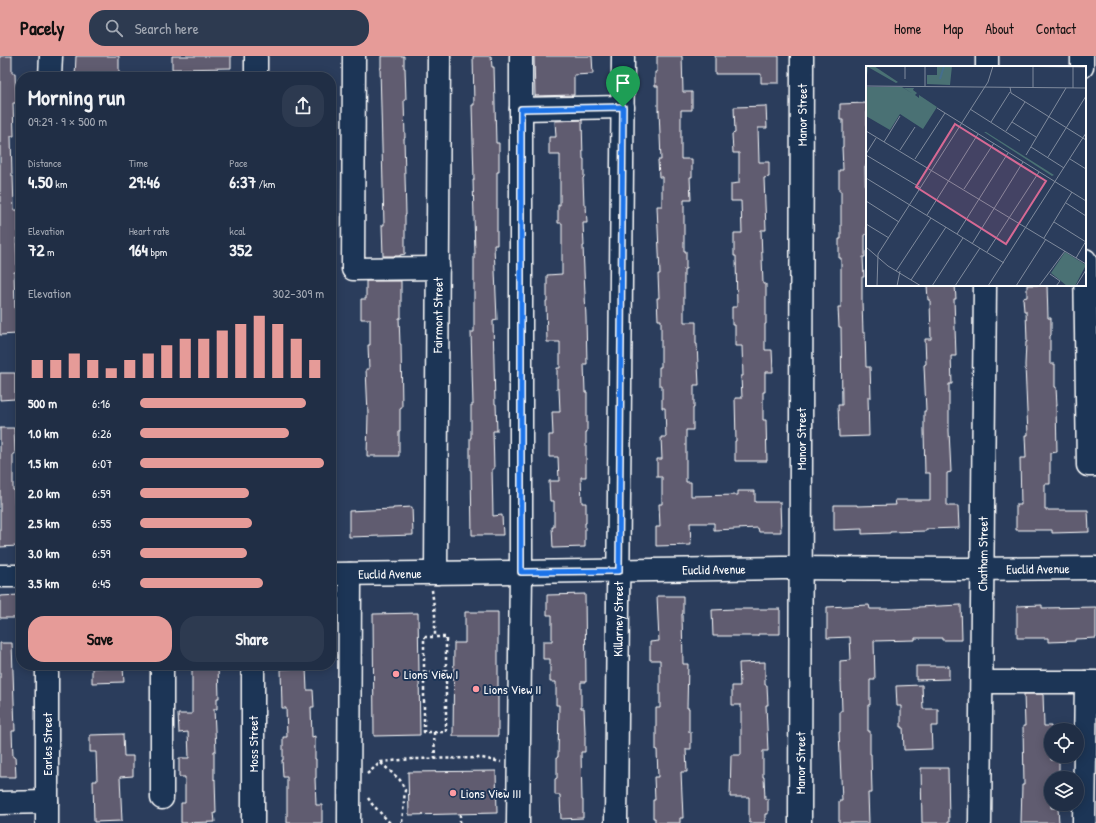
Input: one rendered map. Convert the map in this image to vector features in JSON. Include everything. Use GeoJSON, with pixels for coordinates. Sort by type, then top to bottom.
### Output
{"type":"FeatureCollection","features":[{"type":"Feature","properties":{"kind":"street"},"geometry":{"type":"LineString","coordinates":[[50,56],[50,72]]}},
{"type":"Feature","properties":{"kind":"street"},"geometry":{"type":"LineString","coordinates":[[256,56],[256,72]]}},
{"type":"Feature","properties":{"kind":"street"},"geometry":{"type":"LineString","coordinates":[[354,56],[353,269],[438,268]]}},
{"type":"Feature","properties":{"kind":"street","name":"Fairmont Street"},"geometry":{"type":"LineString","coordinates":[[434,582],[439,56]]}},
{"type":"Feature","properties":{"kind":"street"},"geometry":{"type":"LineString","coordinates":[[518,823],[521,572],[521,56]]}},
{"type":"Feature","properties":{"kind":"street","name":"Killarney Street"},"geometry":{"type":"LineString","coordinates":[[616,823],[623,56]]}},
{"type":"Feature","properties":{"kind":"street","name":"Manor Street"},"geometry":{"type":"LineString","coordinates":[[800,823],[802,56]]}},
{"type":"Feature","properties":{"kind":"street"},"geometry":{"type":"LineString","coordinates":[[521,109],[623,107]]}},
{"type":"Feature","properties":{"kind":"street","name":"Chatham Street"},"geometry":{"type":"LineString","coordinates":[[980,823],[985,286]]}},
{"type":"Feature","properties":{"kind":"street"},"geometry":{"type":"LineString","coordinates":[[1085,286],[1088,465],[1096,465]]}},
{"type":"Feature","properties":{"kind":"street","name":"Euclid Avenue"},"geometry":{"type":"LineString","coordinates":[[341,574],[434,582],[521,572],[801,568],[1096,568]]}},
{"type":"Feature","properties":{"kind":"street"},"geometry":{"type":"LineString","coordinates":[[341,574],[349,823]]}},
{"type":"Feature","properties":{"kind":"street"},"geometry":{"type":"LineString","coordinates":[[0,576],[16,576]]}},
{"type":"Feature","properties":{"kind":"street","name":"Earles Street"},"geometry":{"type":"LineString","coordinates":[[47,813],[48,670]]}},
{"type":"Feature","properties":{"kind":"street"},"geometry":{"type":"LineString","coordinates":[[162,670],[162,798]]}},
{"type":"Feature","properties":{"kind":"street","name":"Moss Street"},"geometry":{"type":"LineString","coordinates":[[253,670],[253,823]]}},
{"type":"Feature","properties":{"kind":"street"},"geometry":{"type":"LineString","coordinates":[[982,682],[1091,682],[1084,823]]}},
{"type":"Feature","properties":{"kind":"street"},"geometry":{"type":"LineString","coordinates":[[0,803],[47,813]]}},
{"type":"Feature","properties":{"kind":"path"},"geometry":{"type":"LineString","coordinates":[[434,582],[435,637]]}},
{"type":"Feature","properties":{"kind":"path"},"geometry":{"type":"LineString","coordinates":[[424,637],[446,637],[446,732],[424,732],[424,672],[424,637]]}},
{"type":"Feature","properties":{"kind":"path"},"geometry":{"type":"LineString","coordinates":[[424,672],[446,672]]}},
{"type":"Feature","properties":{"kind":"path"},"geometry":{"type":"LineString","coordinates":[[434,732],[435,759]]}},
{"type":"Feature","properties":{"kind":"path"},"geometry":{"type":"LineString","coordinates":[[365,775],[381,762],[412,759],[482,758],[519,765]]}},
{"type":"Feature","properties":{"kind":"path"},"geometry":{"type":"LineString","coordinates":[[381,762],[400,780],[405,790],[402,823]]}},
{"type":"Feature","properties":{"kind":"path"},"geometry":{"type":"LineString","coordinates":[[367,796],[372,804],[390,823]]}},
{"type":"Feature","properties":{"kind":"path"},"geometry":{"type":"LineString","coordinates":[[460,814],[460,823]]}},
{"type":"Feature","properties":{"kind":"building"},"geometry":{"type":"Polygon","coordinates":[[[0,56],[12,56],[12,73],[15,73],[16,103],[13,103],[14,136],[11,136],[14,210],[16,210],[16,272],[14,272],[16,334],[0,335],[0,56]]]}},
{"type":"Feature","properties":{"kind":"building"},"geometry":{"type":"Polygon","coordinates":[[[76,56],[119,56],[119,72],[75,72],[76,56]]]}},
{"type":"Feature","properties":{"kind":"building"},"geometry":{"type":"Polygon","coordinates":[[[172,56],[231,56],[231,68],[172,69],[172,56]]]}},
{"type":"Feature","properties":{"kind":"building"},"geometry":{"type":"Polygon","coordinates":[[[381,56],[404,56],[406,100],[404,100],[404,138],[406,215],[405,254],[400,256],[383,256],[382,225],[384,225],[380,68],[381,56]]]}},
{"type":"Feature","properties":{"kind":"building"},"geometry":{"type":"Polygon","coordinates":[[[473,56],[491,56],[492,67],[494,67],[496,143],[499,143],[499,172],[497,172],[497,245],[494,245],[497,320],[493,321],[497,431],[493,431],[494,469],[492,469],[493,516],[502,515],[503,535],[472,535],[470,470],[471,405],[473,405],[471,332],[474,332],[475,254],[472,105],[474,105],[473,56]]]}},
{"type":"Feature","properties":{"kind":"building"},"geometry":{"type":"Polygon","coordinates":[[[534,56],[592,56],[593,74],[574,75],[574,95],[535,96],[534,56]]]}},
{"type":"Feature","properties":{"kind":"building"},"geometry":{"type":"Polygon","coordinates":[[[657,56],[682,56],[683,92],[692,92],[692,110],[681,110],[681,159],[692,159],[692,177],[690,177],[691,200],[684,200],[684,251],[686,251],[686,269],[684,269],[684,322],[696,322],[699,385],[694,385],[693,430],[686,430],[686,482],[691,482],[691,496],[738,495],[738,491],[755,491],[755,502],[780,502],[781,532],[759,532],[758,528],[714,530],[714,523],[690,523],[691,545],[656,546],[656,527],[660,527],[659,504],[662,504],[662,477],[657,477],[657,459],[662,459],[661,437],[666,437],[665,408],[662,408],[662,385],[659,385],[659,367],[661,367],[661,320],[658,320],[657,298],[659,298],[658,274],[660,274],[657,206],[662,206],[662,177],[659,177],[658,160],[661,160],[658,86],[655,86],[657,56]]]}},
{"type":"Feature","properties":{"kind":"building"},"geometry":{"type":"Polygon","coordinates":[[[715,56],[779,56],[779,83],[761,83],[761,74],[715,74],[715,56]]]}},
{"type":"Feature","properties":{"kind":"building"},"geometry":{"type":"Polygon","coordinates":[[[866,103],[866,234],[865,257],[863,257],[864,277],[862,277],[862,302],[866,367],[870,367],[871,397],[868,397],[869,436],[839,437],[838,405],[842,405],[841,327],[839,327],[838,307],[841,307],[841,258],[839,258],[839,239],[841,239],[841,191],[839,191],[839,170],[843,170],[843,120],[840,120],[840,104],[866,103]]]}},
{"type":"Feature","properties":{"kind":"building"},"geometry":{"type":"Polygon","coordinates":[[[766,106],[767,128],[758,128],[759,162],[769,162],[769,177],[764,178],[766,230],[761,230],[763,284],[766,284],[765,350],[772,350],[773,372],[765,372],[765,392],[763,392],[763,420],[766,420],[767,461],[735,461],[735,398],[742,398],[741,376],[743,376],[742,346],[735,346],[735,325],[732,325],[732,307],[737,307],[734,233],[742,233],[741,201],[731,201],[731,184],[739,183],[739,153],[733,153],[732,134],[735,133],[734,107],[766,106]]]}},
{"type":"Feature","properties":{"kind":"building"},"geometry":{"type":"Polygon","coordinates":[[[582,120],[584,205],[586,205],[587,223],[583,223],[587,364],[584,364],[585,392],[587,392],[586,477],[581,477],[582,503],[586,503],[585,547],[553,548],[552,527],[554,527],[554,501],[550,501],[549,481],[559,481],[558,457],[549,457],[549,435],[553,435],[552,412],[560,412],[559,389],[557,389],[557,368],[560,368],[560,342],[547,342],[546,301],[547,275],[562,274],[562,223],[558,223],[558,205],[560,205],[560,155],[549,155],[549,137],[556,137],[555,121],[582,120]]]}},
{"type":"Feature","properties":{"kind":"building"},"geometry":{"type":"Polygon","coordinates":[[[366,281],[401,281],[401,318],[399,318],[402,408],[400,409],[399,456],[367,456],[368,414],[366,369],[369,369],[368,345],[370,345],[370,319],[361,319],[361,299],[366,299],[366,281]]]}},
{"type":"Feature","properties":{"kind":"building"},"geometry":{"type":"Polygon","coordinates":[[[927,286],[955,286],[956,299],[954,299],[956,356],[951,356],[952,384],[949,384],[951,472],[947,473],[947,506],[958,506],[959,528],[862,534],[862,529],[834,530],[834,505],[896,505],[895,500],[930,500],[930,473],[925,473],[924,431],[924,411],[926,411],[924,365],[926,364],[925,339],[931,339],[930,300],[928,300],[927,286]]]}},
{"type":"Feature","properties":{"kind":"building"},"geometry":{"type":"Polygon","coordinates":[[[1027,286],[1047,286],[1048,318],[1051,318],[1050,364],[1055,364],[1057,452],[1050,453],[1050,484],[1045,484],[1045,510],[1088,510],[1089,532],[1052,533],[1052,530],[1016,530],[1016,505],[1021,505],[1020,458],[1026,458],[1025,435],[1028,435],[1025,365],[1027,342],[1026,311],[1024,311],[1023,298],[1027,297],[1027,286]]]}},
{"type":"Feature","properties":{"kind":"building"},"geometry":{"type":"Polygon","coordinates":[[[0,373],[15,373],[15,399],[0,400],[0,373]]]}},
{"type":"Feature","properties":{"kind":"building"},"geometry":{"type":"Polygon","coordinates":[[[0,428],[14,428],[15,454],[13,454],[13,490],[16,520],[16,546],[0,547],[0,428]]]}},
{"type":"Feature","properties":{"kind":"building"},"geometry":{"type":"Polygon","coordinates":[[[412,507],[413,535],[349,537],[349,511],[412,507]]]}},
{"type":"Feature","properties":{"kind":"building"},"geometry":{"type":"Polygon","coordinates":[[[585,594],[586,682],[581,682],[581,708],[584,708],[585,732],[585,752],[581,752],[583,818],[561,819],[560,795],[555,795],[555,779],[557,778],[558,757],[559,705],[556,705],[556,682],[550,682],[550,659],[543,659],[543,641],[552,641],[552,615],[547,615],[547,595],[585,594]]]}},
{"type":"Feature","properties":{"kind":"building"},"geometry":{"type":"Polygon","coordinates":[[[16,595],[16,618],[0,618],[0,596],[16,595]]]}},
{"type":"Feature","properties":{"kind":"building"},"geometry":{"type":"Polygon","coordinates":[[[657,596],[683,596],[683,664],[688,664],[687,708],[689,708],[691,749],[686,749],[687,772],[681,772],[683,818],[680,818],[680,823],[655,823],[655,818],[653,818],[653,800],[655,800],[654,777],[658,777],[656,750],[656,708],[660,708],[660,660],[650,660],[650,642],[659,641],[657,596]]]}},
{"type":"Feature","properties":{"kind":"building"},"geometry":{"type":"Polygon","coordinates":[[[869,605],[870,609],[893,609],[961,605],[962,640],[915,638],[915,640],[874,641],[875,680],[870,680],[870,705],[868,705],[872,793],[868,793],[869,823],[839,823],[839,801],[842,801],[839,732],[840,711],[842,711],[840,661],[851,660],[850,637],[827,638],[827,607],[869,605]]]}},
{"type":"Feature","properties":{"kind":"building"},"geometry":{"type":"Polygon","coordinates":[[[1042,605],[1042,608],[1096,607],[1096,638],[1075,639],[1075,641],[1048,642],[1048,638],[1017,638],[1017,606],[1042,605]]]}},
{"type":"Feature","properties":{"kind":"building"},"geometry":{"type":"Polygon","coordinates":[[[780,609],[780,634],[758,634],[758,636],[713,636],[712,610],[780,609]]]}},
{"type":"Feature","properties":{"kind":"building","name":"Lions View II"},"geometry":{"type":"Polygon","coordinates":[[[465,612],[498,612],[498,736],[453,736],[454,643],[465,643],[465,612]]]}},
{"type":"Feature","properties":{"kind":"building","name":"Lions View I"},"geometry":{"type":"Polygon","coordinates":[[[418,613],[420,735],[374,736],[373,614],[418,613]]]}},
{"type":"Feature","properties":{"kind":"building"},"geometry":{"type":"Polygon","coordinates":[[[0,643],[12,643],[15,731],[12,731],[13,757],[15,757],[16,777],[0,777],[0,643]]]}},
{"type":"Feature","properties":{"kind":"building"},"geometry":{"type":"Polygon","coordinates":[[[765,662],[765,685],[767,685],[768,705],[766,705],[768,751],[763,751],[763,777],[765,799],[768,799],[768,814],[765,814],[765,823],[749,823],[749,797],[730,797],[731,755],[741,755],[741,705],[732,705],[732,686],[740,686],[739,663],[765,662]]]}},
{"type":"Feature","properties":{"kind":"building"},"geometry":{"type":"Polygon","coordinates":[[[916,666],[949,666],[949,679],[916,680],[916,666]]]}},
{"type":"Feature","properties":{"kind":"building"},"geometry":{"type":"Polygon","coordinates":[[[92,670],[123,670],[124,682],[92,683],[92,670]]]}},
{"type":"Feature","properties":{"kind":"building"},"geometry":{"type":"Polygon","coordinates":[[[192,670],[218,670],[219,698],[217,698],[217,709],[214,709],[216,751],[214,751],[215,822],[181,823],[181,803],[185,803],[185,777],[179,777],[179,758],[189,758],[188,732],[179,733],[178,714],[192,714],[192,670]]]}},
{"type":"Feature","properties":{"kind":"building"},"geometry":{"type":"Polygon","coordinates":[[[281,670],[306,670],[307,690],[313,690],[314,707],[311,707],[312,737],[315,736],[316,805],[322,805],[322,823],[287,823],[287,777],[283,777],[282,760],[283,737],[287,737],[286,708],[282,708],[281,670]]]}},
{"type":"Feature","properties":{"kind":"building"},"geometry":{"type":"Polygon","coordinates":[[[922,685],[923,709],[938,709],[938,726],[931,726],[932,749],[904,750],[903,727],[901,727],[901,706],[897,706],[896,686],[922,685]]]}},
{"type":"Feature","properties":{"kind":"building"},"geometry":{"type":"Polygon","coordinates":[[[1024,694],[1043,694],[1044,763],[1059,763],[1059,771],[1044,771],[1044,811],[1058,811],[1059,823],[1021,823],[1022,785],[1024,785],[1023,726],[1025,726],[1024,694]]]}},
{"type":"Feature","properties":{"kind":"building"},"geometry":{"type":"Polygon","coordinates":[[[123,734],[124,756],[133,756],[133,776],[120,777],[122,821],[94,822],[93,781],[97,781],[96,752],[90,752],[90,735],[123,734]]]}},
{"type":"Feature","properties":{"kind":"building"},"geometry":{"type":"Polygon","coordinates":[[[921,768],[948,768],[949,823],[922,823],[921,768]]]}},
{"type":"Feature","properties":{"kind":"building","name":"Lions View III"},"geometry":{"type":"Polygon","coordinates":[[[496,771],[497,813],[409,815],[408,772],[496,771]]]}},
{"type":"Feature","properties":{"kind":"place","name":"Lions View I"},"geometry":{"type":"Point","coordinates":[396,674]}},
{"type":"Feature","properties":{"kind":"place","name":"Lions View II"},"geometry":{"type":"Point","coordinates":[476,689]}},
{"type":"Feature","properties":{"kind":"place","name":"Lions View III"},"geometry":{"type":"Point","coordinates":[453,793]}},
{"type":"Feature","properties":{"kind":"route"},"geometry":{"type":"LineString","coordinates":[[623,107],[619,571],[521,572],[521,109],[623,107]]}}]}
